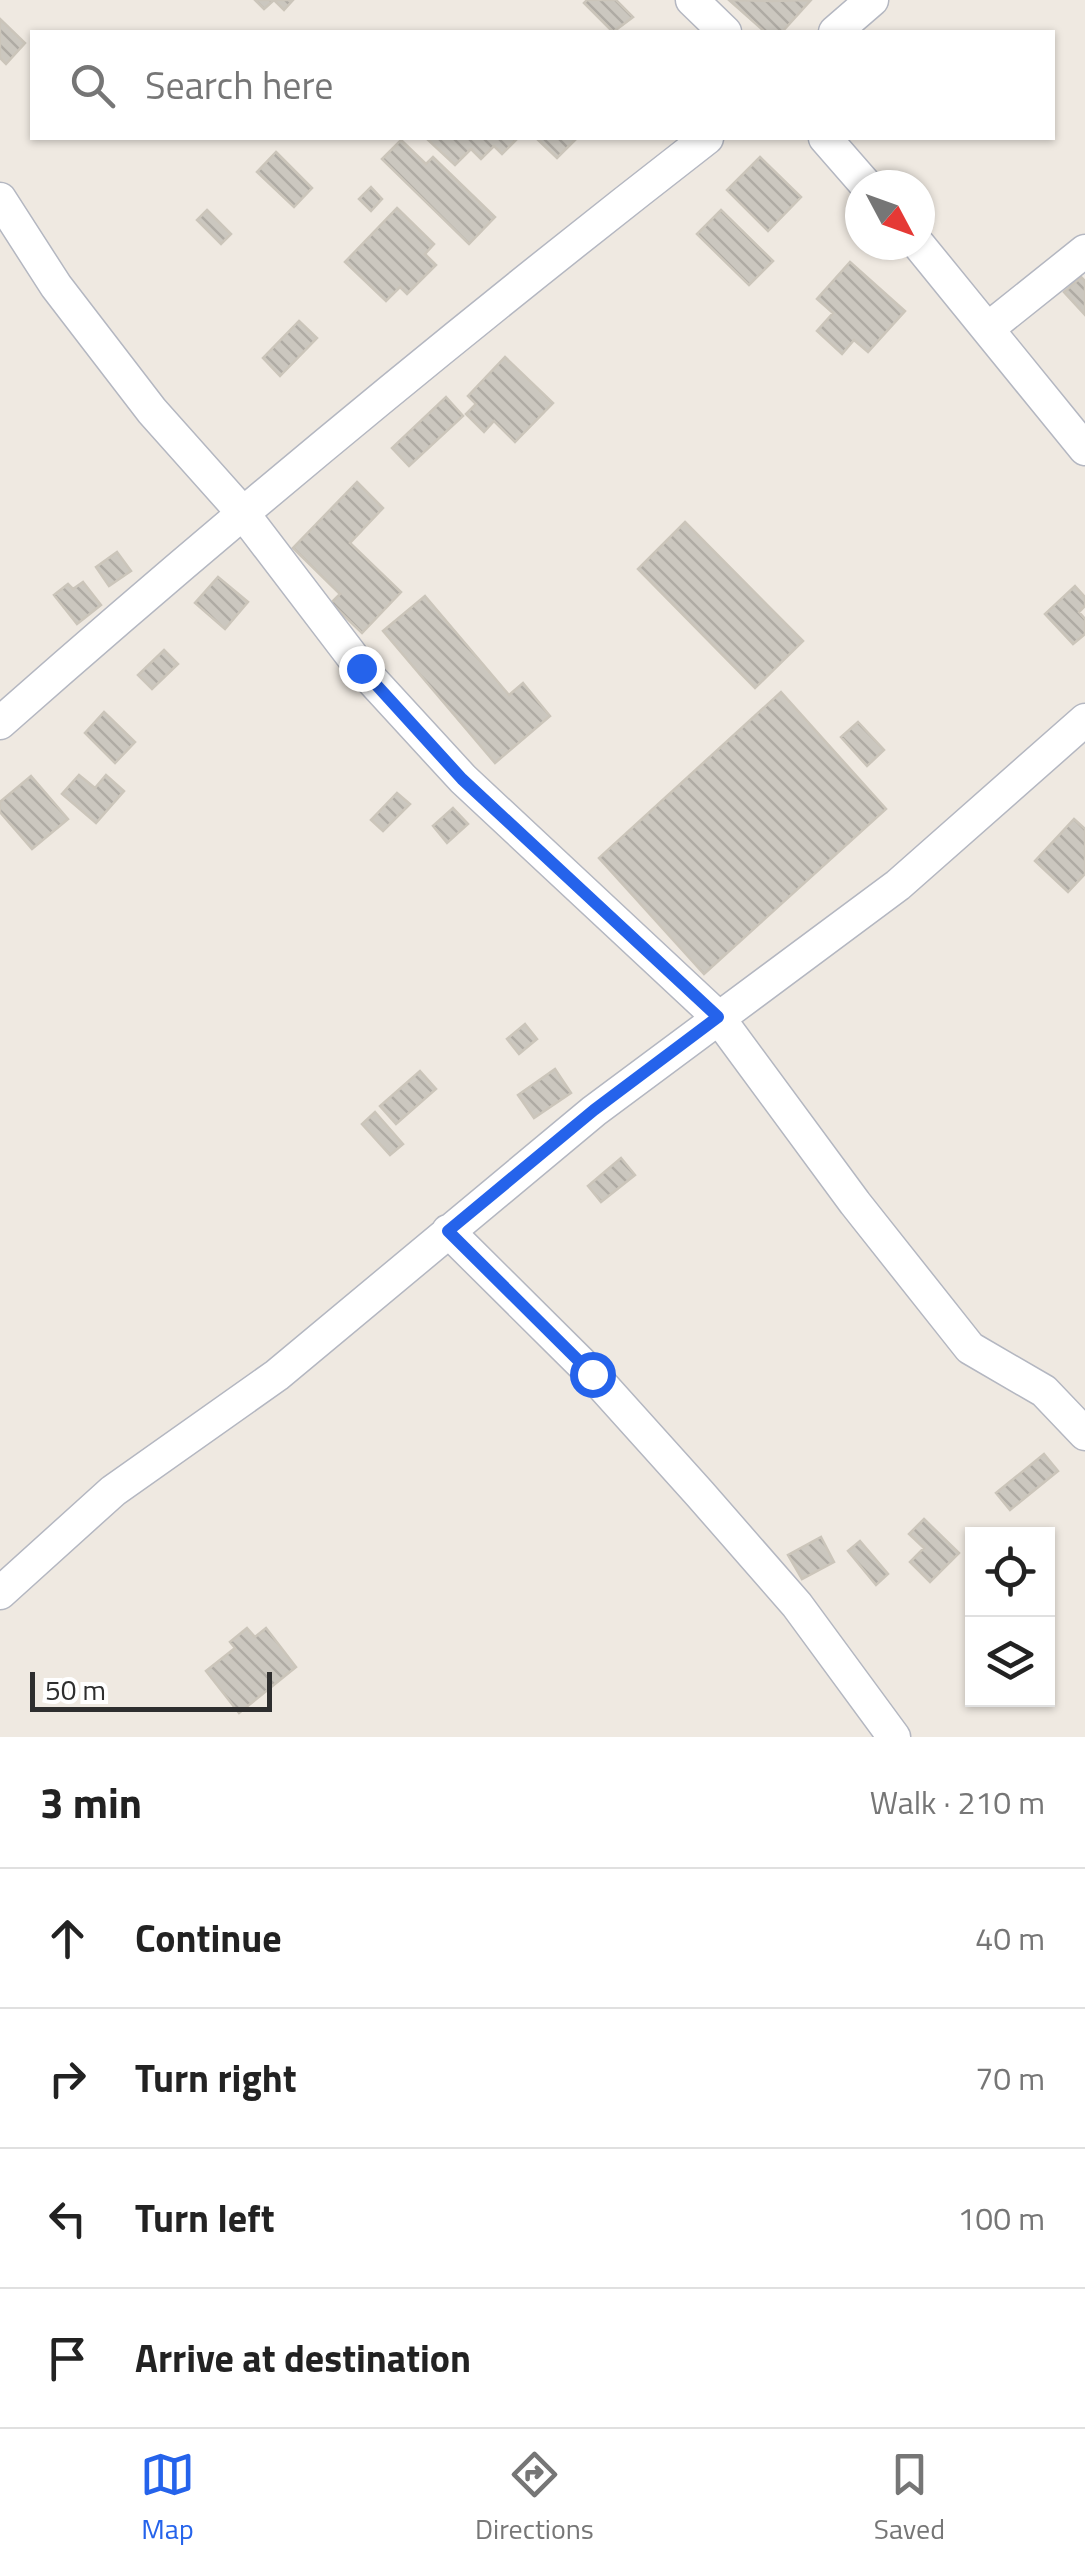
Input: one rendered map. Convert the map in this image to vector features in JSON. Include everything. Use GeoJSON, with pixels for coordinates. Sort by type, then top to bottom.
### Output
{"type":"FeatureCollection","features":[{"type":"Feature","properties":{"kind":"street"},"geometry":{"type":"LineString","coordinates":[[692,0],[723,30]]}},
{"type":"Feature","properties":{"kind":"street"},"geometry":{"type":"LineString","coordinates":[[837,30],[872,0]]}},
{"type":"Feature","properties":{"kind":"street"},"geometry":{"type":"LineString","coordinates":[[0,723],[242,512],[491,306],[704,140]]}},
{"type":"Feature","properties":{"kind":"street"},"geometry":{"type":"LineString","coordinates":[[826,140],[853,170]]}},
{"type":"Feature","properties":{"kind":"street"},"geometry":{"type":"LineString","coordinates":[[0,200],[56,286],[152,411],[242,512],[361,668],[462,779],[718,1017],[855,1203],[970,1348],[1044,1391],[1085,1434]]}},
{"type":"Feature","properties":{"kind":"street"},"geometry":{"type":"LineString","coordinates":[[990,328],[1085,251]]}},
{"type":"Feature","properties":{"kind":"street"},"geometry":{"type":"LineString","coordinates":[[932,260],[1085,449]]}},
{"type":"Feature","properties":{"kind":"street"},"geometry":{"type":"LineString","coordinates":[[0,1593],[112,1490],[264,1385],[594,1110],[898,884],[1085,720]]}},
{"type":"Feature","properties":{"kind":"street"},"geometry":{"type":"LineString","coordinates":[[448,1231],[592,1374],[712,1507],[798,1605],[894,1737]]}},
{"type":"Feature","properties":{"kind":"building"},"geometry":{"type":"Polygon","coordinates":[[[255,0],[274,0],[264,9],[255,0]]]}},
{"type":"Feature","properties":{"kind":"building"},"geometry":{"type":"Polygon","coordinates":[[[274,0],[293,0],[284,10],[274,0]]]}},
{"type":"Feature","properties":{"kind":"building"},"geometry":{"type":"Polygon","coordinates":[[[616,0],[633,17],[611,30],[584,3],[616,0]]]}},
{"type":"Feature","properties":{"kind":"building"},"geometry":{"type":"Polygon","coordinates":[[[729,0],[811,0],[784,30],[763,30],[729,0]]]}},
{"type":"Feature","properties":{"kind":"building"},"geometry":{"type":"Polygon","coordinates":[[[0,19],[25,43],[6,64],[0,58],[0,19]]]}},
{"type":"Feature","properties":{"kind":"building"},"geometry":{"type":"Polygon","coordinates":[[[401,140],[426,164],[433,157],[495,217],[469,244],[382,159],[401,140]]]}},
{"type":"Feature","properties":{"kind":"building"},"geometry":{"type":"Polygon","coordinates":[[[428,140],[516,140],[502,154],[494,146],[481,159],[471,149],[455,165],[428,140]]]}},
{"type":"Feature","properties":{"kind":"building"},"geometry":{"type":"Polygon","coordinates":[[[538,140],[575,140],[557,158],[538,140]]]}},
{"type":"Feature","properties":{"kind":"building"},"geometry":{"type":"Polygon","coordinates":[[[276,152],[312,188],[294,207],[257,172],[276,152]]]}},
{"type":"Feature","properties":{"kind":"building"},"geometry":{"type":"Polygon","coordinates":[[[760,157],[801,197],[768,231],[727,190],[760,157]]]}},
{"type":"Feature","properties":{"kind":"building"},"geometry":{"type":"Polygon","coordinates":[[[371,187],[382,199],[371,211],[359,199],[371,187]]]}},
{"type":"Feature","properties":{"kind":"building"},"geometry":{"type":"Polygon","coordinates":[[[397,208],[434,244],[425,254],[436,265],[407,294],[400,287],[386,301],[345,262],[397,208]]]}},
{"type":"Feature","properties":{"kind":"building"},"geometry":{"type":"Polygon","coordinates":[[[207,210],[231,234],[221,244],[197,220],[207,210]]]}},
{"type":"Feature","properties":{"kind":"building"},"geometry":{"type":"Polygon","coordinates":[[[721,210],[773,261],[749,285],[697,234],[721,210]]]}},
{"type":"Feature","properties":{"kind":"building"},"geometry":{"type":"Polygon","coordinates":[[[850,262],[905,311],[868,352],[854,340],[842,354],[817,331],[833,313],[817,299],[850,262]]]}},
{"type":"Feature","properties":{"kind":"building"},"geometry":{"type":"Polygon","coordinates":[[[1081,277],[1085,281],[1085,315],[1064,292],[1081,277]]]}},
{"type":"Feature","properties":{"kind":"building"},"geometry":{"type":"Polygon","coordinates":[[[299,321],[317,338],[280,376],[263,358],[299,321]]]}},
{"type":"Feature","properties":{"kind":"building"},"geometry":{"type":"Polygon","coordinates":[[[505,357],[553,403],[515,442],[494,421],[484,432],[466,414],[476,404],[468,396],[505,357]]]}},
{"type":"Feature","properties":{"kind":"building"},"geometry":{"type":"Polygon","coordinates":[[[446,397],[463,416],[409,466],[392,448],[446,397]]]}},
{"type":"Feature","properties":{"kind":"building"},"geometry":{"type":"Polygon","coordinates":[[[357,482],[383,508],[350,543],[401,592],[362,633],[331,603],[340,594],[293,548],[357,482]]]}},
{"type":"Feature","properties":{"kind":"building"},"geometry":{"type":"Polygon","coordinates":[[[685,522],[803,641],[755,688],[638,569],[685,522]]]}},
{"type":"Feature","properties":{"kind":"building"},"geometry":{"type":"Polygon","coordinates":[[[117,552],[131,571],[109,586],[96,567],[117,552]]]}},
{"type":"Feature","properties":{"kind":"building"},"geometry":{"type":"Polygon","coordinates":[[[218,577],[248,602],[225,629],[195,603],[218,577]]]}},
{"type":"Feature","properties":{"kind":"building"},"geometry":{"type":"Polygon","coordinates":[[[83,582],[101,605],[77,624],[54,595],[68,584],[73,589],[83,582]]]}},
{"type":"Feature","properties":{"kind":"building"},"geometry":{"type":"Polygon","coordinates":[[[1075,586],[1085,597],[1085,606],[1079,612],[1085,619],[1085,634],[1073,644],[1045,614],[1075,586]]]}},
{"type":"Feature","properties":{"kind":"building"},"geometry":{"type":"Polygon","coordinates":[[[425,596],[509,695],[523,683],[550,716],[495,763],[383,631],[425,596]]]}},
{"type":"Feature","properties":{"kind":"building"},"geometry":{"type":"Polygon","coordinates":[[[164,650],[178,664],[152,689],[138,675],[164,650]]]}},
{"type":"Feature","properties":{"kind":"building"},"geometry":{"type":"Polygon","coordinates":[[[781,692],[886,809],[704,974],[599,858],[781,692]]]}},
{"type":"Feature","properties":{"kind":"building"},"geometry":{"type":"Polygon","coordinates":[[[104,712],[135,742],[115,763],[85,733],[104,712]]]}},
{"type":"Feature","properties":{"kind":"building"},"geometry":{"type":"Polygon","coordinates":[[[858,722],[884,750],[867,766],[841,737],[858,722]]]}},
{"type":"Feature","properties":{"kind":"building"},"geometry":{"type":"Polygon","coordinates":[[[79,775],[95,788],[106,775],[124,791],[96,823],[62,794],[79,775]]]}},
{"type":"Feature","properties":{"kind":"building"},"geometry":{"type":"Polygon","coordinates":[[[31,776],[68,819],[32,849],[0,812],[0,802],[31,776]]]}},
{"type":"Feature","properties":{"kind":"building"},"geometry":{"type":"Polygon","coordinates":[[[397,793],[410,804],[383,831],[371,820],[397,793]]]}},
{"type":"Feature","properties":{"kind":"building"},"geometry":{"type":"Polygon","coordinates":[[[453,808],[468,824],[447,843],[433,826],[453,808]]]}},
{"type":"Feature","properties":{"kind":"building"},"geometry":{"type":"Polygon","coordinates":[[[1074,819],[1085,829],[1085,874],[1068,892],[1035,861],[1074,819]]]}},
{"type":"Feature","properties":{"kind":"building"},"geometry":{"type":"Polygon","coordinates":[[[525,1024],[537,1039],[519,1054],[507,1039],[525,1024]]]}},
{"type":"Feature","properties":{"kind":"building"},"geometry":{"type":"Polygon","coordinates":[[[555,1069],[571,1093],[534,1118],[518,1095],[555,1069]]]}},
{"type":"Feature","properties":{"kind":"building"},"geometry":{"type":"Polygon","coordinates":[[[420,1071],[436,1089],[396,1124],[380,1106],[420,1071]]]}},
{"type":"Feature","properties":{"kind":"building"},"geometry":{"type":"Polygon","coordinates":[[[375,1112],[403,1144],[390,1155],[362,1124],[375,1112]]]}},
{"type":"Feature","properties":{"kind":"building"},"geometry":{"type":"Polygon","coordinates":[[[621,1158],[635,1175],[601,1202],[588,1186],[621,1158]]]}},
{"type":"Feature","properties":{"kind":"building"},"geometry":{"type":"Polygon","coordinates":[[[1044,1454],[1058,1471],[1010,1510],[996,1493],[1044,1454]]]}},
{"type":"Feature","properties":{"kind":"building"},"geometry":{"type":"Polygon","coordinates":[[[924,1519],[959,1553],[930,1582],[910,1562],[924,1548],[909,1534],[924,1519]]]}},
{"type":"Feature","properties":{"kind":"building"},"geometry":{"type":"Polygon","coordinates":[[[821,1537],[834,1562],[802,1579],[788,1555],[821,1537]]]}},
{"type":"Feature","properties":{"kind":"building"},"geometry":{"type":"Polygon","coordinates":[[[860,1541],[888,1574],[876,1585],[848,1551],[860,1541]]]}},
{"type":"Feature","properties":{"kind":"building"},"geometry":{"type":"Polygon","coordinates":[[[247,1628],[255,1637],[266,1628],[296,1667],[239,1713],[206,1671],[235,1648],[230,1642],[247,1628]]]}},
{"type":"Feature","properties":{"kind":"route"},"geometry":{"type":"LineString","coordinates":[[361,668],[462,779],[718,1017],[594,1110],[448,1231],[592,1374]]}}]}
